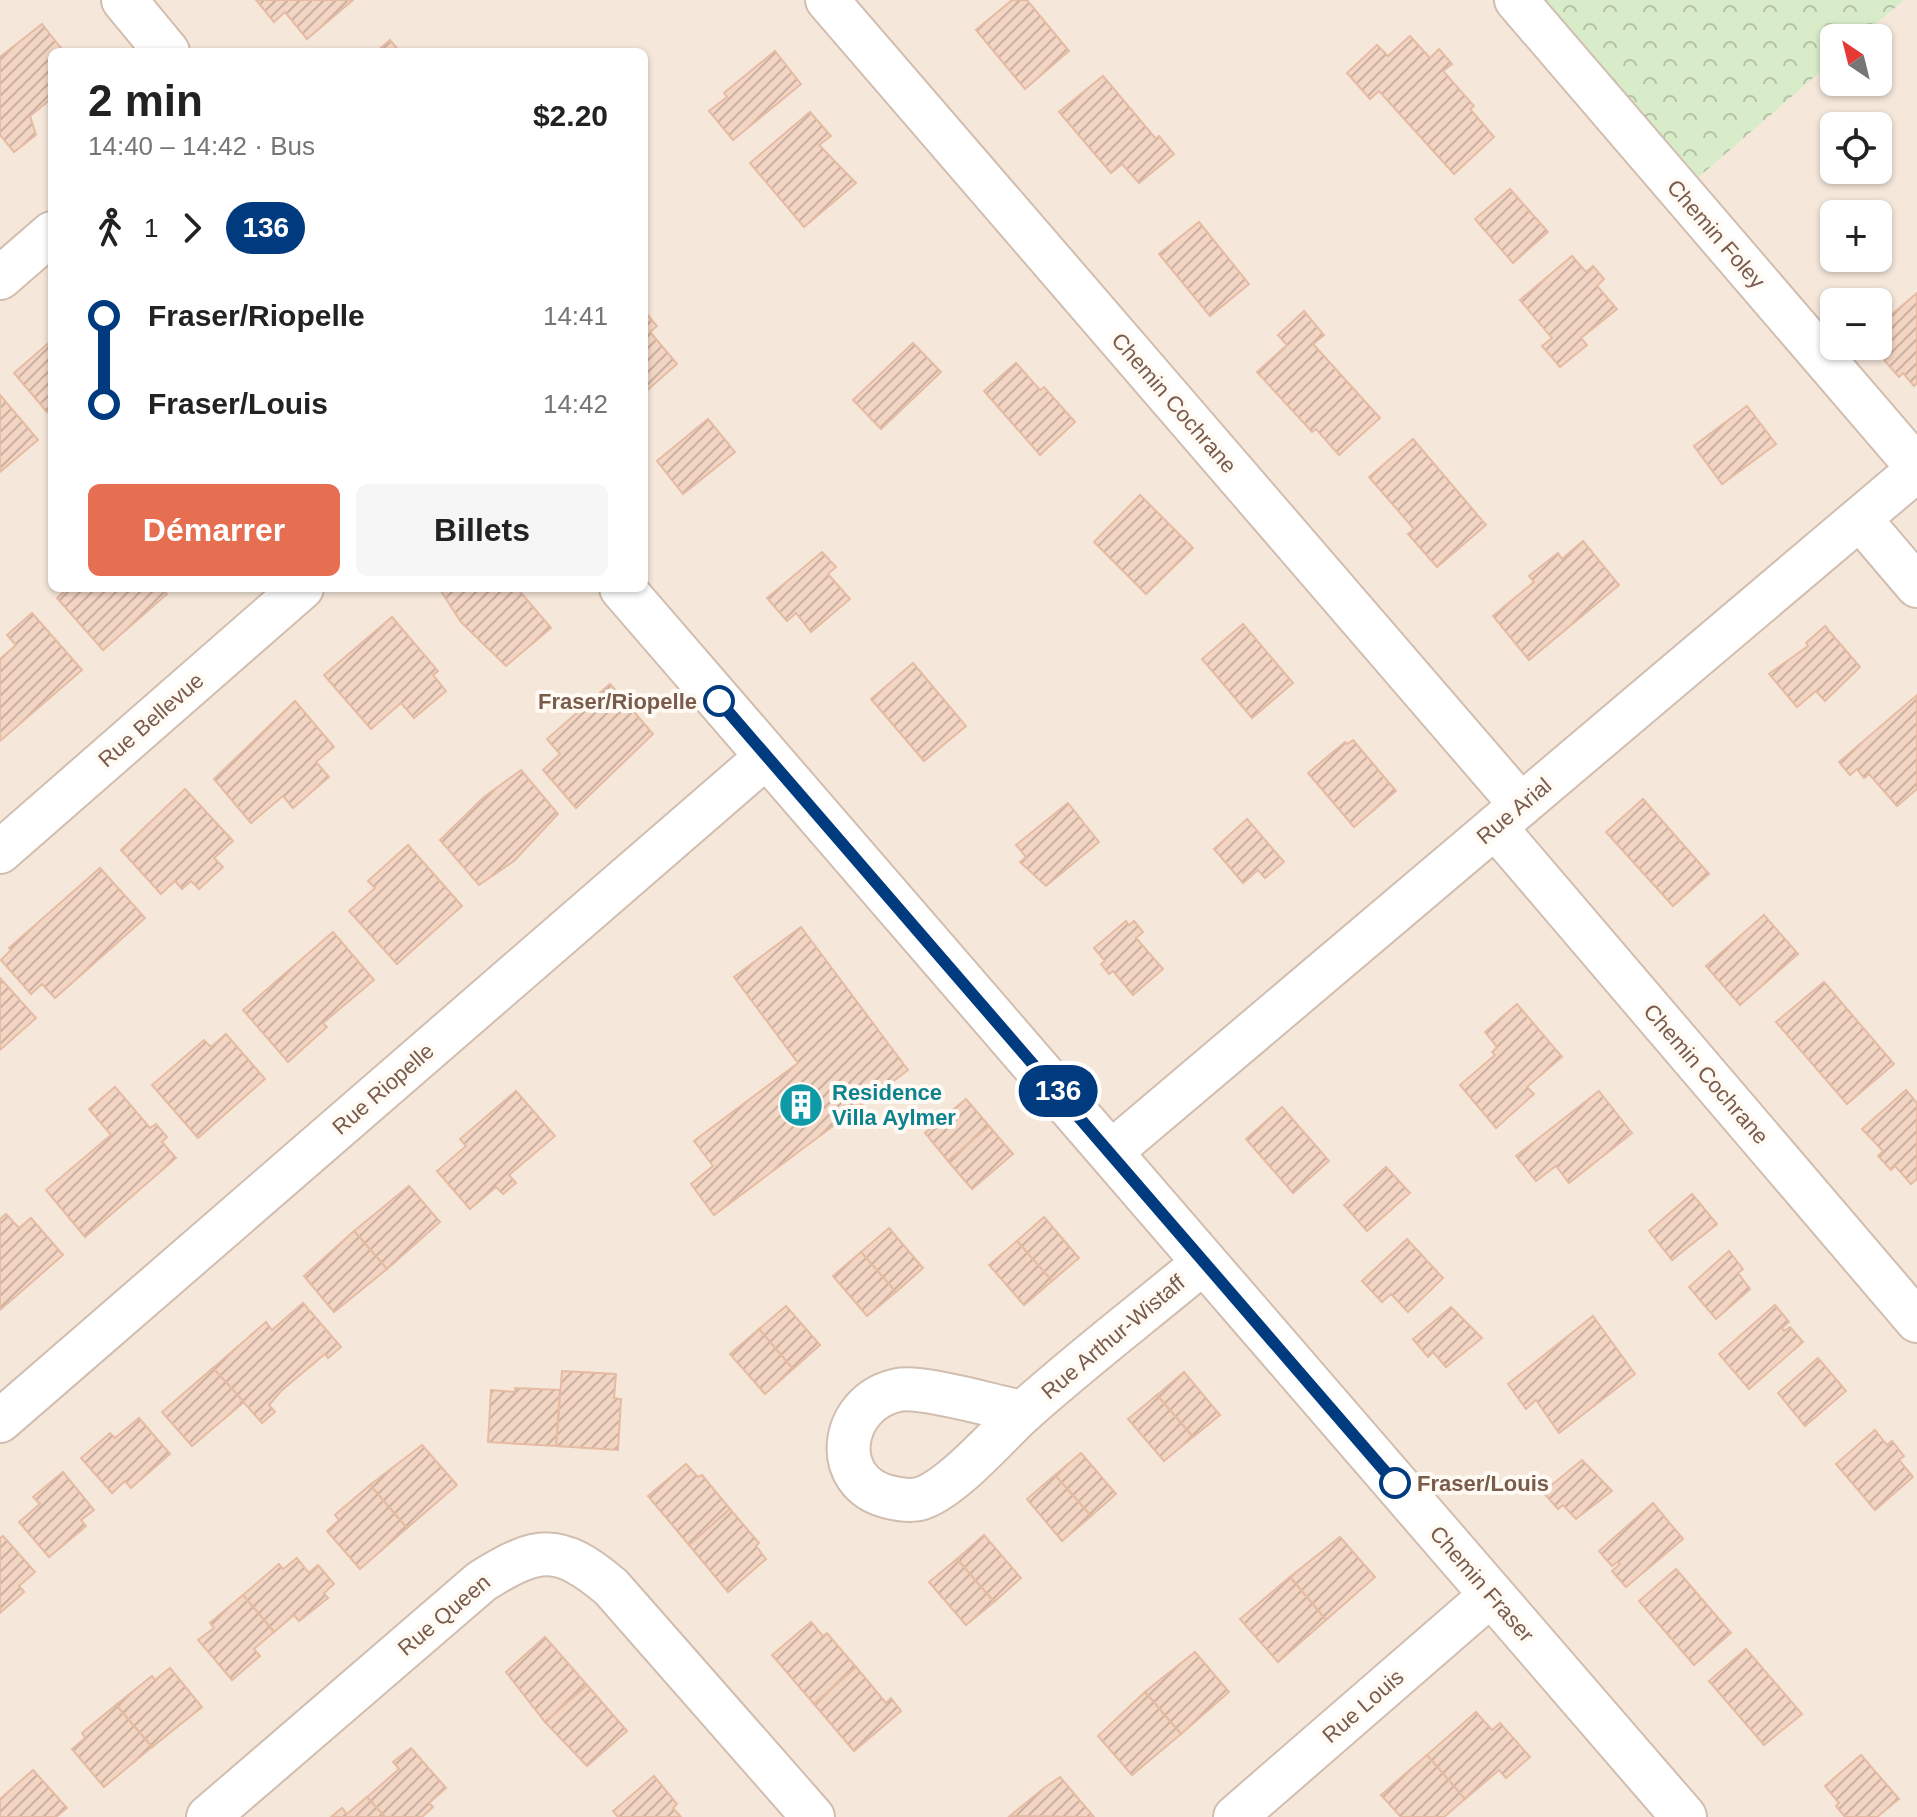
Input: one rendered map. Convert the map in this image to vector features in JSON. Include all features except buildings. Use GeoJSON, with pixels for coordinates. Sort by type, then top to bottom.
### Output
{"type":"FeatureCollection","features":[{"type":"Feature","properties":{"kind":"street"},"geometry":{"type":"LineString","coordinates":[[124,0],[164,48]]}},
{"type":"Feature","properties":{"kind":"street","name":"Chemin Cochrane"},"geometry":{"type":"LineString","coordinates":[[827,0],[1508,816],[1917,1321]]}},
{"type":"Feature","properties":{"kind":"street","name":"Chemin Foley"},"geometry":{"type":"LineString","coordinates":[[1516,0],[1917,468]]}},
{"type":"Feature","properties":{"kind":"street"},"geometry":{"type":"LineString","coordinates":[[0,278],[48,236]]}},
{"type":"Feature","properties":{"kind":"street","name":"Rue Arial"},"geometry":{"type":"LineString","coordinates":[[1111,1152],[1917,468]]}},
{"type":"Feature","properties":{"kind":"street"},"geometry":{"type":"LineString","coordinates":[[1860,519],[1917,586]]}},
{"type":"Feature","properties":{"kind":"street","name":"Rue Bellevue"},"geometry":{"type":"LineString","coordinates":[[0,852],[297,592]]}},
{"type":"Feature","properties":{"kind":"street","name":"Chemin Fraser"},"geometry":{"type":"LineString","coordinates":[[625,592],[1684,1817]]}},
{"type":"Feature","properties":{"kind":"street","name":"Rue Riopelle"},"geometry":{"type":"LineString","coordinates":[[0,1421],[766,757]]}},
{"type":"Feature","properties":{"kind":"street","name":"Rue Arthur-Wistaff"},"geometry":{"type":"LineString","coordinates":[[1023,1412],[1204,1262]]}},
{"type":"Feature","properties":{"kind":"street","name":"Rue Queen"},"geometry":{"type":"LineString","coordinates":[[208,1817],[482,1581],[532,1554],[560,1555],[586,1566],[611,1587],[813,1817]]}},
{"type":"Feature","properties":{"kind":"street","name":"Rue Louis"},"geometry":{"type":"LineString","coordinates":[[1235,1817],[1492,1594]]}},
{"type":"Feature","properties":{"kind":"shaded area"},"geometry":{"type":"Polygon","coordinates":[[[0,0],[1516,0],[1820,56],[1820,96],[1892,96],[1892,24],[1874,24],[1902,0],[1917,0],[1917,1817],[0,1817],[0,0]]]}},
{"type":"Feature","properties":{"kind":"green space"},"geometry":{"type":"Polygon","coordinates":[[[1516,0],[1904,0],[1876,24],[1820,24],[1820,72],[1680,193],[1516,0]]]}},
{"type":"Feature","properties":{"kind":"bus line","name":"136"},"geometry":{"type":"LineString","coordinates":[[719,701],[1395,1483]]}},
{"type":"Feature","properties":{"kind":"place","name":"Fraser/Riopelle"},"geometry":{"type":"Point","coordinates":[719,701]}},
{"type":"Feature","properties":{"kind":"place","name":"Residence Villa Aylmer"},"geometry":{"type":"Point","coordinates":[801,1105]}},
{"type":"Feature","properties":{"kind":"place","name":"Fraser/Louis"},"geometry":{"type":"Point","coordinates":[1395,1483]}}]}
